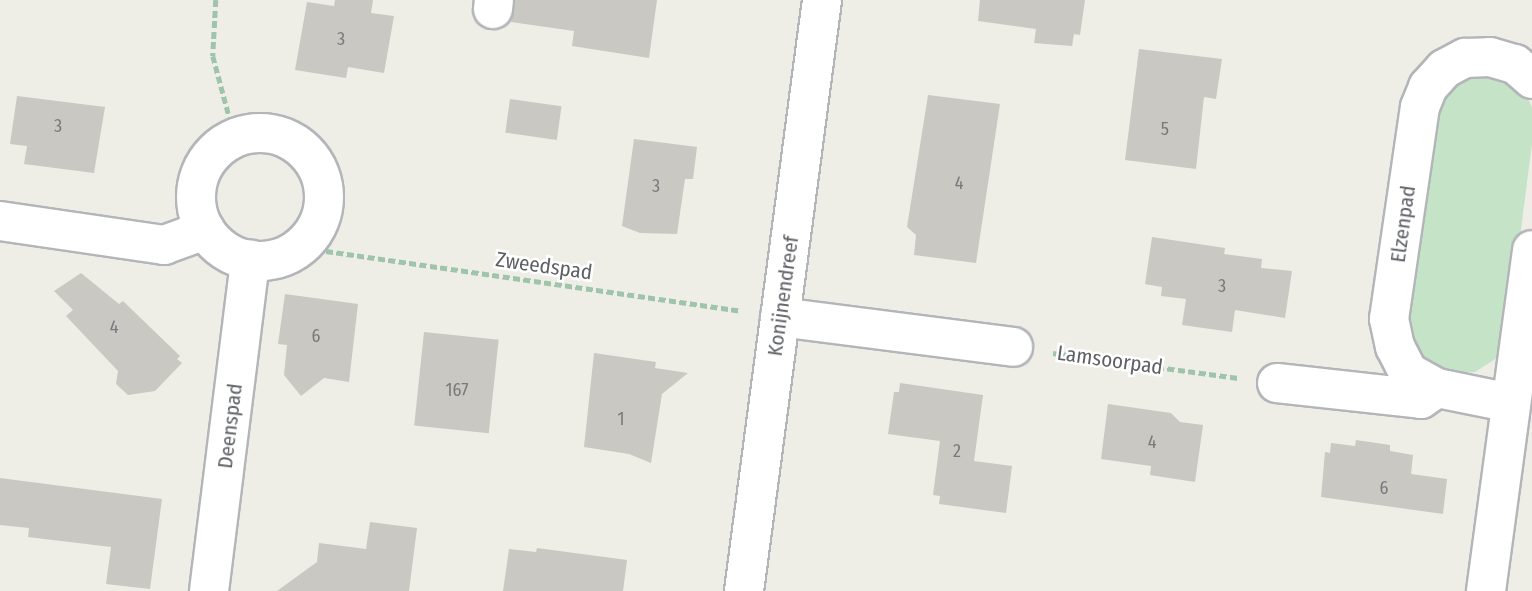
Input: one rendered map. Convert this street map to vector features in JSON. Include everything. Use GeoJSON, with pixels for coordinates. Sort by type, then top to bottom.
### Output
{"type":"FeatureCollection","features":[{"type":"Feature","properties":{"kind":"street","name":"Konijnendreef"},"geometry":{"type":"LineString","coordinates":[[744,591],[822,0]]}},
{"type":"Feature","properties":{"kind":"street","name":"Elzenpad"},"geometry":{"type":"LineString","coordinates":[[1511,403],[1437,388],[1408,372],[1395,347],[1389,319],[1420,107],[1428,87],[1444,69],[1465,58],[1490,57],[1515,64],[1532,79]]}},
{"type":"Feature","properties":{"kind":"street"},"geometry":{"type":"LineString","coordinates":[[256,133],[278,136],[298,146],[314,162],[323,181],[324,204],[318,226],[304,243],[270,260],[250,260],[232,255],[205,230],[198,213],[199,178],[219,147],[235,138],[256,133]]}},
{"type":"Feature","properties":{"kind":"street"},"geometry":{"type":"LineString","coordinates":[[0,222],[164,245],[205,230]]}},
{"type":"Feature","properties":{"kind":"street"},"geometry":{"type":"LineString","coordinates":[[1486,591],[1532,250]]}},
{"type":"Feature","properties":{"kind":"street","name":"Deenspad"},"geometry":{"type":"LineString","coordinates":[[209,591],[250,260]]}},
{"type":"Feature","properties":{"kind":"street"},"geometry":{"type":"LineString","coordinates":[[780,317],[1013,347]]}},
{"type":"Feature","properties":{"kind":"street"},"geometry":{"type":"LineString","coordinates":[[1277,383],[1421,400],[1437,388]]}},
{"type":"Feature","properties":{"kind":"path"},"geometry":{"type":"LineString","coordinates":[[216,0],[213,56],[235,138]]}},
{"type":"Feature","properties":{"kind":"path","name":"Zweedspad"},"geometry":{"type":"LineString","coordinates":[[304,243],[326,251],[780,317]]}},
{"type":"Feature","properties":{"kind":"path","name":"Lamsoorpad"},"geometry":{"type":"LineString","coordinates":[[1013,347],[1277,383]]}},
{"type":"Feature","properties":{"kind":"green space"},"geometry":{"type":"Polygon","coordinates":[[[1488,69],[1522,88],[1532,107],[1532,143],[1507,339],[1497,358],[1475,372],[1448,374],[1426,365],[1403,323],[1433,109],[1450,80],[1488,69]]]}},
{"type":"Feature","properties":{"kind":"building"},"geometry":{"type":"Polygon","coordinates":[[[335,0],[373,0],[371,13],[394,16],[384,73],[348,67],[346,78],[295,70],[307,2],[334,6],[335,0]]]}},
{"type":"Feature","properties":{"kind":"building"},"geometry":{"type":"Polygon","coordinates":[[[515,0],[657,0],[649,58],[572,46],[574,31],[511,22],[515,0]]]}},
{"type":"Feature","properties":{"kind":"building"},"geometry":{"type":"Polygon","coordinates":[[[980,0],[1085,0],[1080,35],[1074,34],[1072,46],[1034,43],[1036,29],[978,21],[980,0]]]}},
{"type":"Feature","properties":{"kind":"building"},"geometry":{"type":"Polygon","coordinates":[[[1139,49],[1222,59],[1216,99],[1204,97],[1196,169],[1125,160],[1139,49]]]}},
{"type":"Feature","properties":{"kind":"building"},"geometry":{"type":"Polygon","coordinates":[[[928,95],[1000,104],[976,263],[914,255],[916,235],[907,227],[928,95]]]}},
{"type":"Feature","properties":{"kind":"building"},"geometry":{"type":"Polygon","coordinates":[[[17,96],[105,107],[94,173],[24,164],[27,146],[10,144],[17,96]]]}},
{"type":"Feature","properties":{"kind":"building"},"geometry":{"type":"Polygon","coordinates":[[[510,99],[561,106],[557,140],[505,133],[510,99]]]}},
{"type":"Feature","properties":{"kind":"building"},"geometry":{"type":"Polygon","coordinates":[[[634,139],[697,147],[693,179],[685,179],[677,234],[640,233],[622,226],[634,139]]]}},
{"type":"Feature","properties":{"kind":"building"},"geometry":{"type":"Polygon","coordinates":[[[1152,237],[1225,248],[1224,254],[1262,259],[1261,268],[1292,271],[1285,318],[1235,310],[1232,332],[1182,325],[1186,299],[1161,296],[1162,287],[1145,284],[1152,237]]]}},
{"type":"Feature","properties":{"kind":"building"},"geometry":{"type":"Polygon","coordinates":[[[81,273],[119,304],[123,301],[180,356],[177,359],[182,363],[155,391],[128,395],[116,384],[118,371],[66,316],[73,310],[54,291],[81,273]]]}},
{"type":"Feature","properties":{"kind":"building"},"geometry":{"type":"Polygon","coordinates":[[[285,294],[358,304],[349,382],[324,378],[301,396],[284,375],[287,345],[278,344],[285,294]]]}},
{"type":"Feature","properties":{"kind":"building"},"geometry":{"type":"Polygon","coordinates":[[[424,332],[499,340],[489,433],[414,425],[424,332]]]}},
{"type":"Feature","properties":{"kind":"building"},"geometry":{"type":"Polygon","coordinates":[[[594,353],[656,362],[655,368],[688,373],[662,394],[651,463],[629,454],[584,447],[594,353]]]}},
{"type":"Feature","properties":{"kind":"building"},"geometry":{"type":"Polygon","coordinates":[[[900,383],[983,395],[974,461],[1012,466],[1006,513],[939,504],[940,496],[933,495],[940,441],[888,434],[894,392],[899,392],[900,383]]]}},
{"type":"Feature","properties":{"kind":"building"},"geometry":{"type":"Polygon","coordinates":[[[1108,404],[1171,413],[1180,422],[1203,425],[1195,482],[1150,475],[1151,466],[1101,459],[1108,404]]]}},
{"type":"Feature","properties":{"kind":"building"},"geometry":{"type":"Polygon","coordinates":[[[1356,440],[1390,445],[1390,451],[1413,455],[1411,474],[1447,479],[1443,514],[1321,497],[1325,452],[1330,453],[1331,443],[1355,446],[1356,440]]]}},
{"type":"Feature","properties":{"kind":"building"},"geometry":{"type":"Polygon","coordinates":[[[0,478],[162,499],[150,589],[106,584],[111,547],[28,537],[29,528],[0,525],[0,478]]]}},
{"type":"Feature","properties":{"kind":"building"},"geometry":{"type":"Polygon","coordinates":[[[370,522],[417,528],[409,591],[277,591],[317,562],[319,543],[366,549],[370,522]]]}},
{"type":"Feature","properties":{"kind":"building"},"geometry":{"type":"Polygon","coordinates":[[[537,548],[627,560],[623,591],[503,591],[509,549],[536,552],[537,548]]]}}]}
